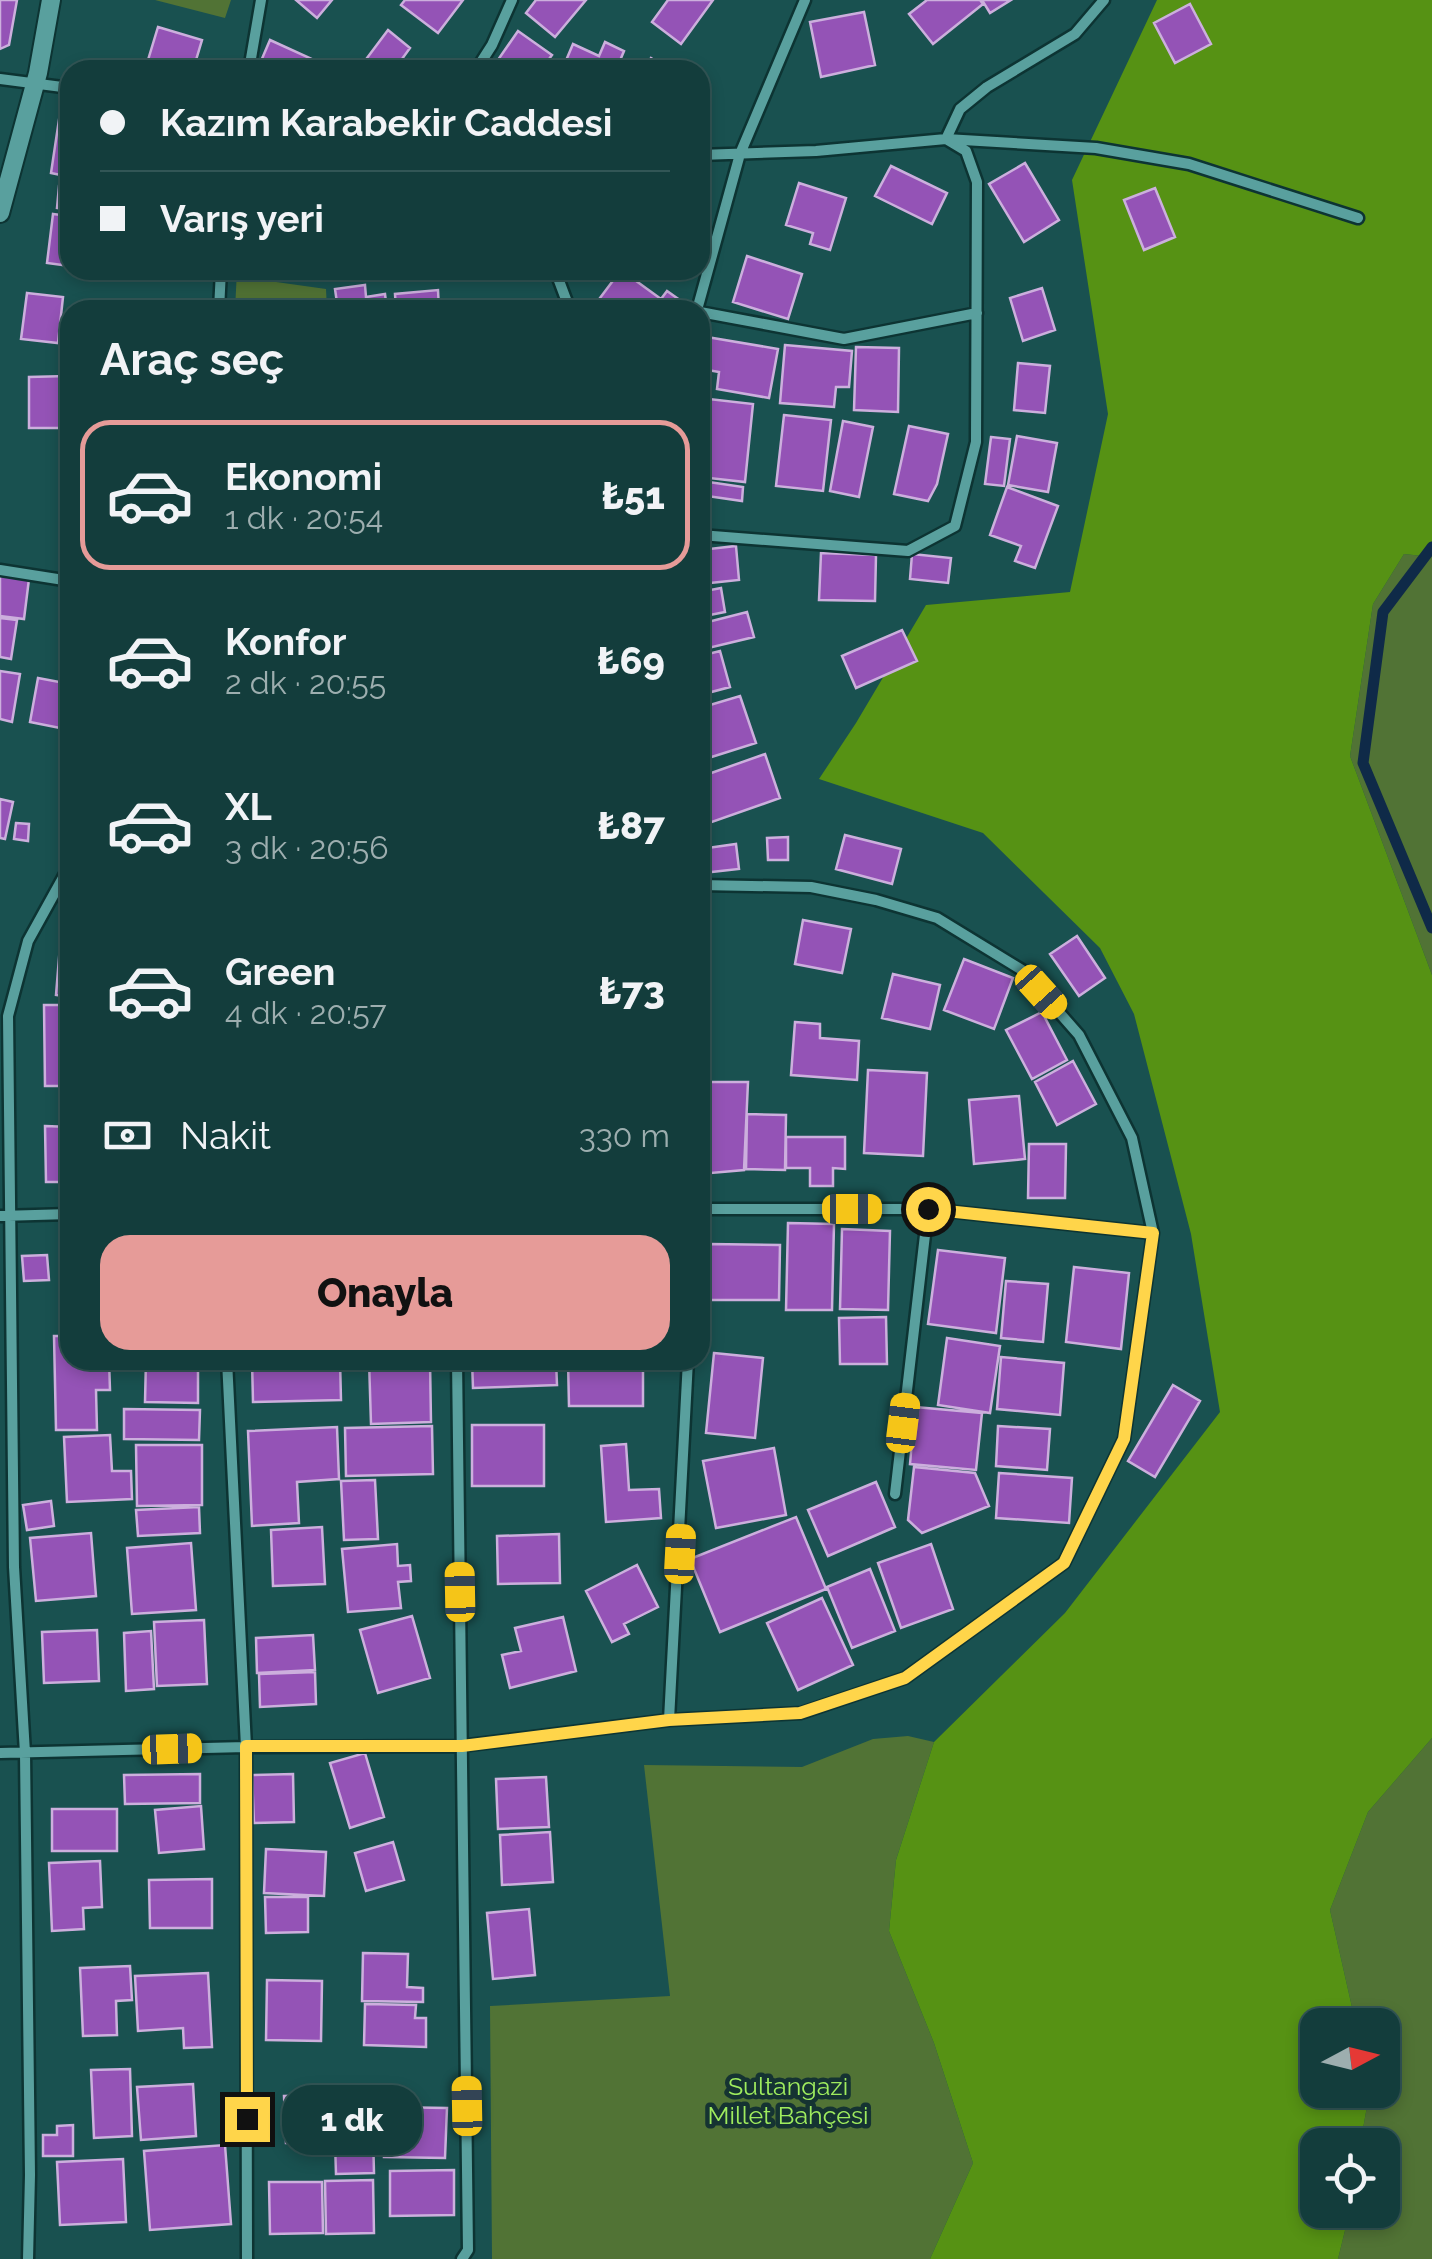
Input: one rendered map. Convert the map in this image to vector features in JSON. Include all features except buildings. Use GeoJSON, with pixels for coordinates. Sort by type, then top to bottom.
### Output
{"type":"FeatureCollection","features":[{"type":"Feature","properties":{"kind":"street"},"geometry":{"type":"LineString","coordinates":[[0,213],[36,81],[50,0]]}},
{"type":"Feature","properties":{"kind":"street"},"geometry":{"type":"LineString","coordinates":[[251,60],[261,0]]}},
{"type":"Feature","properties":{"kind":"street"},"geometry":{"type":"LineString","coordinates":[[482,60],[512,0]]}},
{"type":"Feature","properties":{"kind":"street"},"geometry":{"type":"LineString","coordinates":[[710,266],[740,154],[805,0]]}},
{"type":"Feature","properties":{"kind":"street"},"geometry":{"type":"LineString","coordinates":[[946,139],[960,108],[987,87],[1075,34],[1104,0]]}},
{"type":"Feature","properties":{"kind":"street"},"geometry":{"type":"LineString","coordinates":[[0,79],[60,86]]}},
{"type":"Feature","properties":{"kind":"street"},"geometry":{"type":"LineString","coordinates":[[710,536],[908,551],[955,526],[976,442],[978,182],[966,151],[946,139]]}},
{"type":"Feature","properties":{"kind":"street"},"geometry":{"type":"LineString","coordinates":[[710,155],[816,152],[946,139],[1096,148],[1189,164],[1358,218]]}},
{"type":"Feature","properties":{"kind":"street"},"geometry":{"type":"LineString","coordinates":[[710,313],[844,339],[978,313]]}},
{"type":"Feature","properties":{"kind":"street"},"geometry":{"type":"LineString","coordinates":[[0,570],[60,579]]}},
{"type":"Feature","properties":{"kind":"street"},"geometry":{"type":"LineString","coordinates":[[28,2259],[25,1753],[14,1567],[5,1215],[8,1016],[28,941],[60,883]]}},
{"type":"Feature","properties":{"kind":"street"},"geometry":{"type":"LineString","coordinates":[[0,1753],[246,1746],[462,1746],[669,1720],[800,1713],[905,1678],[1064,1563],[1124,1439],[1153,1233],[1132,1138],[1079,1034],[1022,970],[937,918],[811,887],[710,885]]}},
{"type":"Feature","properties":{"kind":"street"},"geometry":{"type":"LineString","coordinates":[[710,1209],[928,1209],[1153,1233]]}},
{"type":"Feature","properties":{"kind":"street"},"geometry":{"type":"LineString","coordinates":[[895,1494],[928,1209]]}},
{"type":"Feature","properties":{"kind":"street"},"geometry":{"type":"LineString","coordinates":[[5,1215],[60,1214]]}},
{"type":"Feature","properties":{"kind":"street"},"geometry":{"type":"LineString","coordinates":[[227,1370],[246,1746],[247,2259]]}},
{"type":"Feature","properties":{"kind":"street"},"geometry":{"type":"LineString","coordinates":[[457,1370],[468,2250],[462,2259]]}},
{"type":"Feature","properties":{"kind":"street"},"geometry":{"type":"LineString","coordinates":[[669,1720],[687,1370]]}},
{"type":"Feature","properties":{"kind":"green space"},"geometry":{"type":"Polygon","coordinates":[[[155,0],[231,0],[225,18],[155,0]]]}},
{"type":"Feature","properties":{"kind":"green space"},"geometry":{"type":"Polygon","coordinates":[[[1157,0],[1432,0],[1432,557],[1404,554],[1373,604],[1350,756],[1432,975],[1432,1738],[1368,1812],[1330,1910],[1352,2008],[1300,2008],[1300,2108],[1367,2108],[1363,2128],[1300,2128],[1300,2228],[1346,2228],[1338,2259],[930,2259],[973,2163],[934,2043],[889,1931],[896,1860],[934,1742],[1065,1613],[1220,1412],[1191,1234],[1134,1014],[1100,948],[983,833],[819,779],[926,605],[1070,592],[1108,414],[1072,180],[1157,0]]]}},
{"type":"Feature","properties":{"kind":"green space"},"geometry":{"type":"Polygon","coordinates":[[[236,280],[269,280],[326,289],[327,300],[236,300],[236,280]]]}},
{"type":"Feature","properties":{"kind":"green space"},"geometry":{"type":"Polygon","coordinates":[[[1404,554],[1432,557],[1432,975],[1350,756],[1373,604],[1404,554]]]}},
{"type":"Feature","properties":{"kind":"green space","name":"Sultangazi Millet Bahçesi"},"geometry":{"type":"Polygon","coordinates":[[[908,1736],[934,1742],[896,1860],[889,1931],[934,2043],[973,2163],[930,2259],[492,2259],[490,2006],[670,1996],[644,1765],[802,1767],[873,1739],[908,1736]]]}},
{"type":"Feature","properties":{"kind":"green space"},"geometry":{"type":"Polygon","coordinates":[[[1432,1738],[1432,2259],[1338,2259],[1346,2228],[1400,2228],[1400,2128],[1363,2128],[1367,2108],[1400,2108],[1400,2008],[1352,2008],[1330,1910],[1368,1812],[1432,1738]]]}},
{"type":"Feature","properties":{"kind":"waterway"},"geometry":{"type":"LineString","coordinates":[[1432,547],[1383,612],[1363,763],[1432,928]]}},
{"type":"Feature","properties":{"kind":"route"},"geometry":{"type":"LineString","coordinates":[[247,2119],[246,1746],[462,1746],[669,1720],[800,1713],[905,1678],[1064,1563],[1124,1439],[1153,1233],[928,1209]]}}]}
